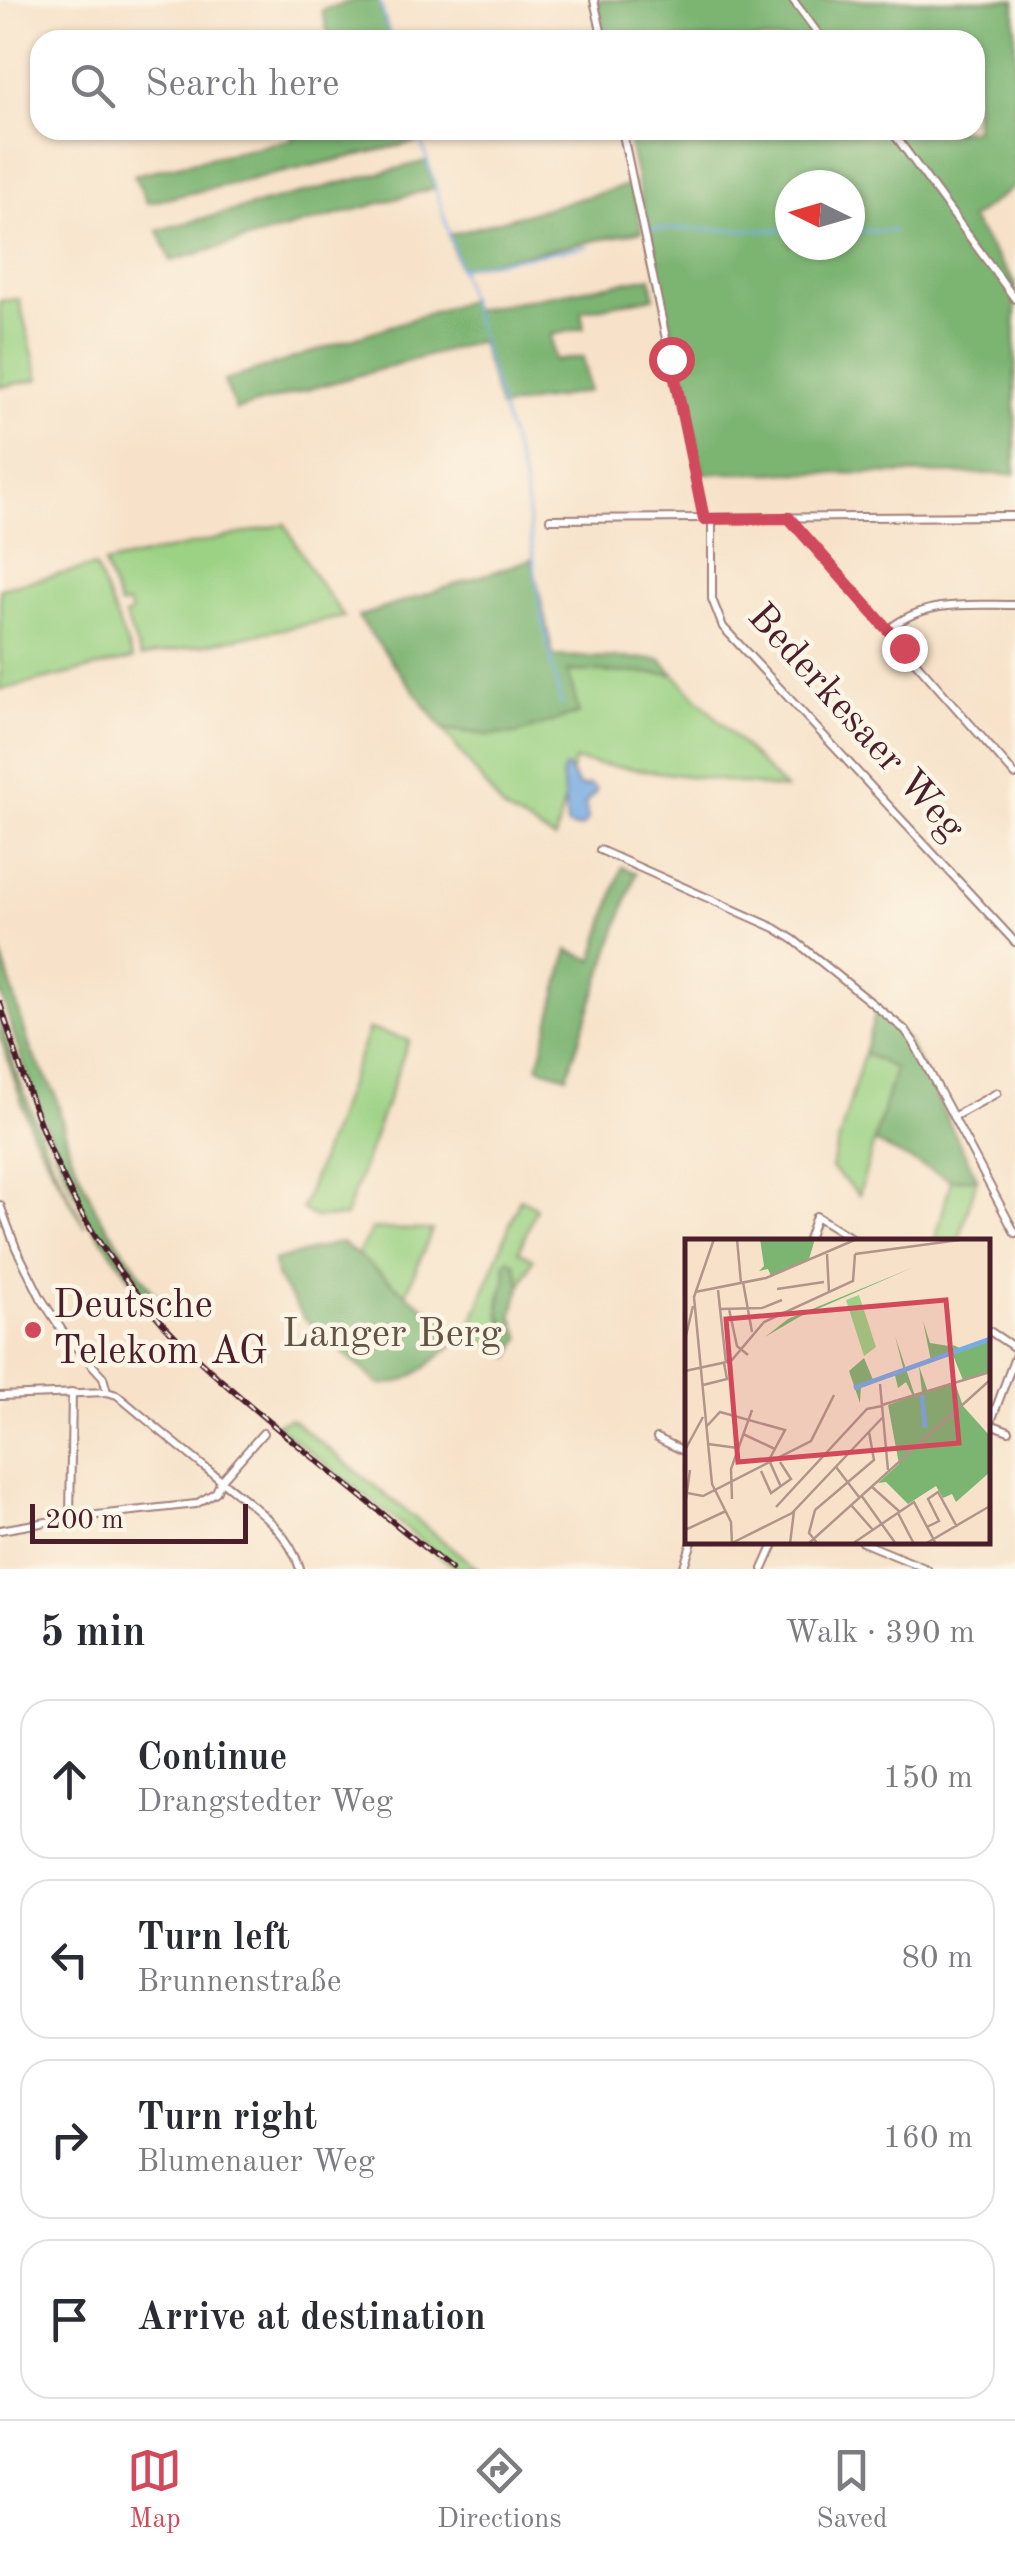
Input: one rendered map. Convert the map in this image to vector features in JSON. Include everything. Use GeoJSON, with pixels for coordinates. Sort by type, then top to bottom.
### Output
{"type":"FeatureCollection","features":[{"type":"Feature","properties":{"kind":"street"},"geometry":{"type":"LineString","coordinates":[[594,0],[600,30]]}},
{"type":"Feature","properties":{"kind":"street"},"geometry":{"type":"LineString","coordinates":[[793,0],[816,30]]}},
{"type":"Feature","properties":{"kind":"street","name":"Bederkesaer Weg"},"geometry":{"type":"LineString","coordinates":[[624,140],[708,519],[712,600],[723,627],[1015,942]]}},
{"type":"Feature","properties":{"kind":"street"},"geometry":{"type":"LineString","coordinates":[[898,140],[1015,299]]}},
{"type":"Feature","properties":{"kind":"street"},"geometry":{"type":"LineString","coordinates":[[550,519],[1015,516]]}},
{"type":"Feature","properties":{"kind":"street"},"geometry":{"type":"LineString","coordinates":[[789,518],[1015,775]]}},
{"type":"Feature","properties":{"kind":"street"},"geometry":{"type":"LineString","coordinates":[[888,630],[902,618],[936,607],[1015,605]]}},
{"type":"Feature","properties":{"kind":"street"},"geometry":{"type":"LineString","coordinates":[[600,850],[752,916],[794,940],[905,1030],[1015,1233]]}},
{"type":"Feature","properties":{"kind":"street"},"geometry":{"type":"LineString","coordinates":[[953,1117],[997,1094]]}},
{"type":"Feature","properties":{"kind":"street"},"geometry":{"type":"LineString","coordinates":[[0,1204],[41,1298],[65,1335],[102,1376],[106,1392]]}},
{"type":"Feature","properties":{"kind":"street"},"geometry":{"type":"LineString","coordinates":[[1006,1216],[1015,1210]]}},
{"type":"Feature","properties":{"kind":"street"},"geometry":{"type":"LineString","coordinates":[[808,1239],[816,1216],[853,1239]]}},
{"type":"Feature","properties":{"kind":"street"},"geometry":{"type":"LineString","coordinates":[[990,1331],[1015,1348]]}},
{"type":"Feature","properties":{"kind":"street"},"geometry":{"type":"LineString","coordinates":[[1009,1432],[990,1424],[1015,1356]]}},
{"type":"Feature","properties":{"kind":"street"},"geometry":{"type":"LineString","coordinates":[[70,1518],[72,1392]]}},
{"type":"Feature","properties":{"kind":"street"},"geometry":{"type":"LineString","coordinates":[[0,1396],[72,1392],[117,1395],[256,1508],[281,1532],[300,1569]]}},
{"type":"Feature","properties":{"kind":"street"},"geometry":{"type":"LineString","coordinates":[[0,1530],[196,1504],[216,1492],[263,1433]]}},
{"type":"Feature","properties":{"kind":"street"},"geometry":{"type":"LineString","coordinates":[[657,1438],[685,1452]]}},
{"type":"Feature","properties":{"kind":"street"},"geometry":{"type":"LineString","coordinates":[[683,1569],[691,1544]]}},
{"type":"Feature","properties":{"kind":"street"},"geometry":{"type":"LineString","coordinates":[[763,1569],[774,1544]]}},
{"type":"Feature","properties":{"kind":"street"},"geometry":{"type":"LineString","coordinates":[[866,1544],[926,1569]]}},
{"type":"Feature","properties":{"kind":"green space"},"geometry":{"type":"Polygon","coordinates":[[[356,0],[379,0],[388,30],[327,30],[322,10],[356,0]]]}},
{"type":"Feature","properties":{"kind":"green space"},"geometry":{"type":"Polygon","coordinates":[[[597,0],[1015,0],[1015,186],[970,219],[1015,283],[1015,474],[703,473],[628,140],[985,140],[985,30],[604,30],[597,0]]]}},
{"type":"Feature","properties":{"kind":"green space"},"geometry":{"type":"Polygon","coordinates":[[[289,140],[421,141],[147,203],[134,175],[289,140]]]}},
{"type":"Feature","properties":{"kind":"green space"},"geometry":{"type":"Polygon","coordinates":[[[427,161],[435,188],[171,261],[158,230],[427,161]]]}},
{"type":"Feature","properties":{"kind":"green space"},"geometry":{"type":"Polygon","coordinates":[[[632,184],[642,231],[459,268],[449,235],[632,184]]]}},
{"type":"Feature","properties":{"kind":"green space"},"geometry":{"type":"Polygon","coordinates":[[[651,277],[654,297],[581,311],[584,328],[551,335],[555,361],[583,357],[589,391],[500,408],[480,341],[236,410],[224,381],[469,300],[472,310],[651,277]]]}},
{"type":"Feature","properties":{"kind":"green space"},"geometry":{"type":"Polygon","coordinates":[[[19,299],[39,379],[0,387],[0,301],[19,299]]]}},
{"type":"Feature","properties":{"kind":"green space"},"geometry":{"type":"Polygon","coordinates":[[[285,524],[344,617],[141,657],[125,616],[131,613],[128,604],[120,606],[104,564],[285,524]]]}},
{"type":"Feature","properties":{"kind":"green space"},"geometry":{"type":"Polygon","coordinates":[[[532,559],[553,656],[660,659],[674,674],[568,671],[579,713],[516,734],[443,729],[358,617],[532,559]]]}},
{"type":"Feature","properties":{"kind":"green space"},"geometry":{"type":"Polygon","coordinates":[[[95,566],[133,659],[0,690],[0,588],[95,566]]]}},
{"type":"Feature","properties":{"kind":"green space"},"geometry":{"type":"Polygon","coordinates":[[[568,671],[674,674],[785,789],[574,761],[555,839],[504,810],[443,729],[489,735],[578,714],[568,671]]]}},
{"type":"Feature","properties":{"kind":"green space"},"geometry":{"type":"Polygon","coordinates":[[[622,867],[636,873],[567,1076],[538,1067],[568,950],[593,960],[622,867]]]}},
{"type":"Feature","properties":{"kind":"green space"},"geometry":{"type":"Polygon","coordinates":[[[0,950],[31,1051],[55,1093],[70,1152],[97,1212],[156,1296],[148,1302],[90,1223],[56,1154],[0,990],[0,950]]]}},
{"type":"Feature","properties":{"kind":"green space"},"geometry":{"type":"Polygon","coordinates":[[[876,1011],[908,1042],[977,1178],[951,1180],[874,1142],[895,1069],[864,1053],[876,1011]]]}},
{"type":"Feature","properties":{"kind":"green space"},"geometry":{"type":"Polygon","coordinates":[[[0,1019],[50,1158],[85,1227],[32,1132],[0,1036],[0,1019]]]}},
{"type":"Feature","properties":{"kind":"green space"},"geometry":{"type":"Polygon","coordinates":[[[369,1029],[409,1040],[345,1217],[315,1218],[302,1209],[369,1029]]]}},
{"type":"Feature","properties":{"kind":"green space"},"geometry":{"type":"Polygon","coordinates":[[[864,1053],[895,1069],[859,1195],[831,1168],[864,1053]]]}},
{"type":"Feature","properties":{"kind":"green space"},"geometry":{"type":"Polygon","coordinates":[[[977,1178],[960,1239],[936,1239],[951,1180],[977,1178]]]}},
{"type":"Feature","properties":{"kind":"green space"},"geometry":{"type":"Polygon","coordinates":[[[520,1198],[536,1208],[519,1251],[533,1259],[521,1285],[515,1263],[505,1264],[499,1304],[508,1345],[516,1345],[511,1357],[468,1333],[520,1198]]]}},
{"type":"Feature","properties":{"kind":"green space"},"geometry":{"type":"Polygon","coordinates":[[[372,1229],[432,1230],[406,1294],[357,1256],[372,1229]]]}},
{"type":"Feature","properties":{"kind":"green space","name":"Langer Berg"},"geometry":{"type":"Polygon","coordinates":[[[341,1242],[406,1294],[465,1334],[414,1375],[403,1381],[379,1384],[304,1318],[277,1278],[274,1261],[341,1242]]]}},
{"type":"Feature","properties":{"kind":"green space"},"geometry":{"type":"Polygon","coordinates":[[[509,1259],[515,1263],[521,1285],[512,1316],[521,1338],[516,1345],[508,1345],[499,1314],[505,1264],[509,1259]]]}},
{"type":"Feature","properties":{"kind":"green space"},"geometry":{"type":"Polygon","coordinates":[[[290,1418],[478,1569],[457,1569],[275,1424],[290,1418]]]}},
{"type":"Feature","properties":{"kind":"water"},"geometry":{"type":"Polygon","coordinates":[[[564,768],[568,768],[578,785],[596,789],[585,803],[588,820],[582,827],[567,825],[564,768]]]}},
{"type":"Feature","properties":{"kind":"waterway"},"geometry":{"type":"LineString","coordinates":[[379,0],[388,30]]}},
{"type":"Feature","properties":{"kind":"waterway"},"geometry":{"type":"LineString","coordinates":[[421,140],[524,483],[539,602],[561,705]]}},
{"type":"Feature","properties":{"kind":"waterway"},"geometry":{"type":"LineString","coordinates":[[651,229],[775,230]]}},
{"type":"Feature","properties":{"kind":"waterway"},"geometry":{"type":"LineString","coordinates":[[865,231],[893,231]]}},
{"type":"Feature","properties":{"kind":"waterway"},"geometry":{"type":"LineString","coordinates":[[461,267],[588,246]]}},
{"type":"Feature","properties":{"kind":"railway"},"geometry":{"type":"LineString","coordinates":[[0,1003],[59,1169],[86,1221],[132,1288],[184,1346],[241,1398],[451,1569]]}},
{"type":"Feature","properties":{"kind":"place","name":"Deutsche Telekom AG"},"geometry":{"type":"Point","coordinates":[33,1330]}},
{"type":"Feature","properties":{"kind":"route"},"geometry":{"type":"LineString","coordinates":[[671,359],[704,519],[789,518],[904,648]]}}]}
